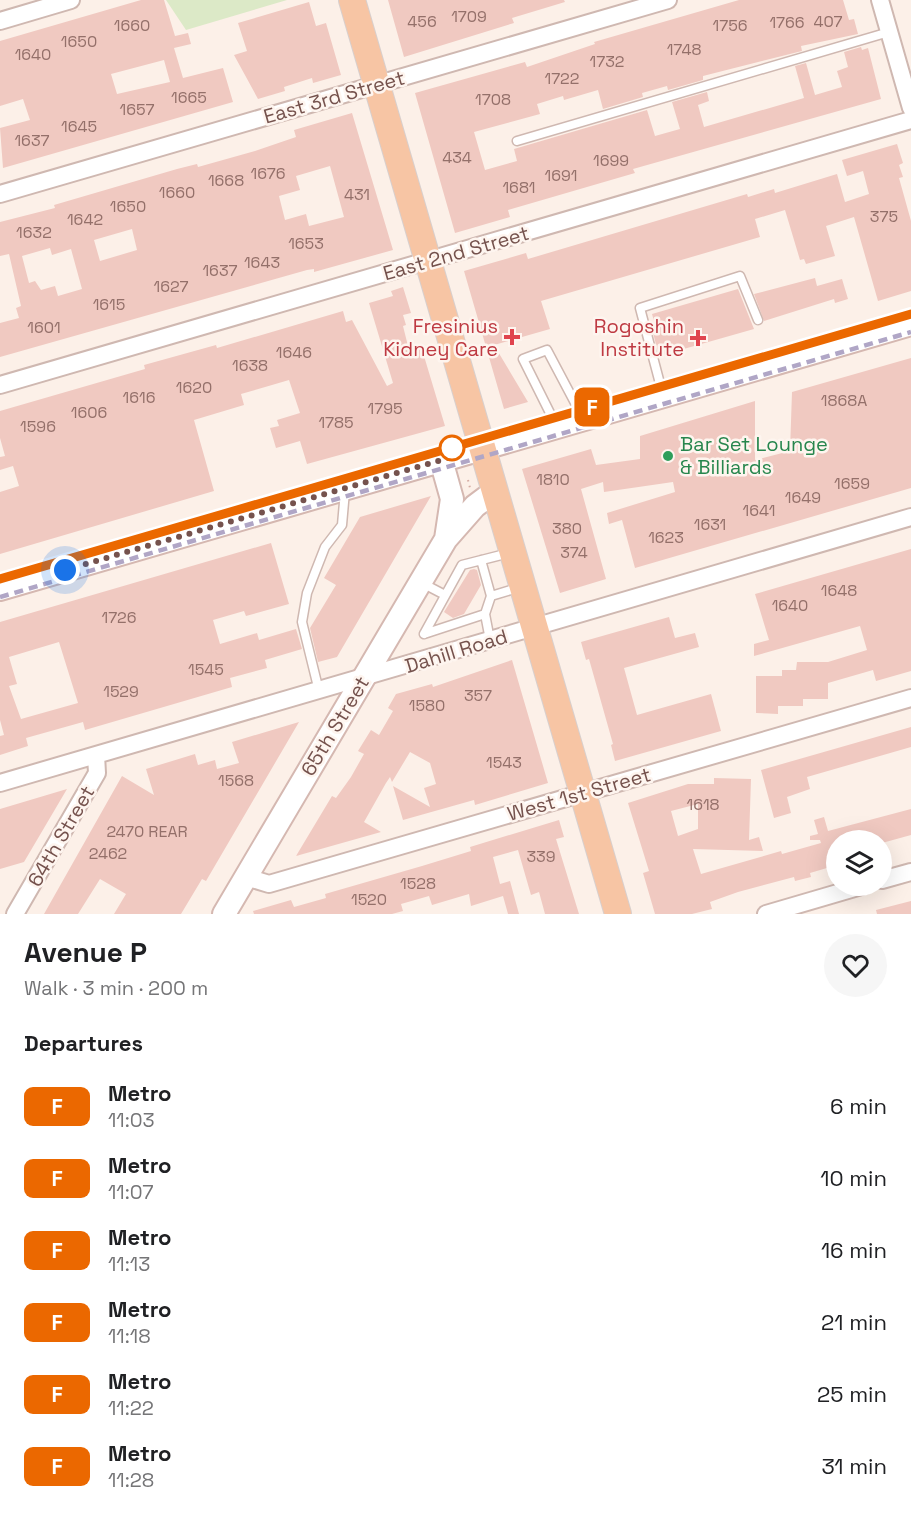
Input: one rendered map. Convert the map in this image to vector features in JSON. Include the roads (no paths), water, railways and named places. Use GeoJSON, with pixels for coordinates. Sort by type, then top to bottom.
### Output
{"type":"FeatureCollection","features":[{"type":"Feature","properties":{"kind":"main road"},"geometry":{"type":"LineString","coordinates":[[352,0],[482,448],[483,491],[513,552],[618,914]]}},
{"type":"Feature","properties":{"kind":"main road"},"geometry":{"type":"LineString","coordinates":[[0,589],[911,324]]}},
{"type":"Feature","properties":{"kind":"main road","name":"65th Street"},"geometry":{"type":"LineString","coordinates":[[441,460],[452,499],[446,539]]}},
{"type":"Feature","properties":{"kind":"main road","name":"65th Street"},"geometry":{"type":"LineString","coordinates":[[224,914],[446,539],[475,506],[483,491]]}},
{"type":"Feature","properties":{"kind":"street"},"geometry":{"type":"LineString","coordinates":[[0,21],[71,0]]}},
{"type":"Feature","properties":{"kind":"street","name":"East 3rd Street"},"geometry":{"type":"LineString","coordinates":[[0,194],[668,0]]}},
{"type":"Feature","properties":{"kind":"street"},"geometry":{"type":"LineString","coordinates":[[880,0],[911,108]]}},
{"type":"Feature","properties":{"kind":"street","name":"East 2nd Street"},"geometry":{"type":"LineString","coordinates":[[0,386],[911,120]]}},
{"type":"Feature","properties":{"kind":"street","name":"Dahill Road"},"geometry":{"type":"LineString","coordinates":[[0,783],[319,692],[911,517]]}},
{"type":"Feature","properties":{"kind":"street","name":"West 1st Street"},"geometry":{"type":"LineString","coordinates":[[246,877],[269,884],[911,698]]}},
{"type":"Feature","properties":{"kind":"street","name":"64th Street"},"geometry":{"type":"LineString","coordinates":[[15,914],[97,773],[96,755]]}},
{"type":"Feature","properties":{"kind":"street"},"geometry":{"type":"LineString","coordinates":[[892,877],[911,872]]}},
{"type":"Feature","properties":{"kind":"street"},"geometry":{"type":"LineString","coordinates":[[766,914],[827,896]]}},
{"type":"Feature","properties":{"kind":"lane"},"geometry":{"type":"LineString","coordinates":[[517,141],[889,32]]}},
{"type":"Feature","properties":{"kind":"lane"},"geometry":{"type":"LineString","coordinates":[[663,396],[640,308],[741,276],[758,320]]}},
{"type":"Feature","properties":{"kind":"lane"},"geometry":{"type":"LineString","coordinates":[[557,426],[523,359],[547,350],[584,419]]}},
{"type":"Feature","properties":{"kind":"lane"},"geometry":{"type":"LineString","coordinates":[[319,692],[302,621],[307,593],[325,547],[342,525],[345,488]]}},
{"type":"Feature","properties":{"kind":"lane"},"geometry":{"type":"LineString","coordinates":[[485,614],[424,634],[462,565],[513,552]]}},
{"type":"Feature","properties":{"kind":"lane"},"geometry":{"type":"LineString","coordinates":[[481,560],[491,596],[485,614],[490,640]]}},
{"type":"Feature","properties":{"kind":"lane"},"geometry":{"type":"LineString","coordinates":[[420,582],[445,595]]}},
{"type":"Feature","properties":{"kind":"lane"},"geometry":{"type":"LineString","coordinates":[[491,596],[523,587]]}},
{"type":"Feature","properties":{"kind":"railway"},"geometry":{"type":"LineString","coordinates":[[0,579],[911,314]]}},
{"type":"Feature","properties":{"kind":"railway"},"geometry":{"type":"LineString","coordinates":[[0,597],[911,332]]}},
{"type":"Feature","properties":{"kind":"metro line","name":"F"},"geometry":{"type":"LineString","coordinates":[[0,579],[911,314]]}},
{"type":"Feature","properties":{"kind":"place","name":"Fresinius Kidney Care"},"geometry":{"type":"Point","coordinates":[512,337]}},
{"type":"Feature","properties":{"kind":"place","name":"Rogoshin Institute"},"geometry":{"type":"Point","coordinates":[698,338]}},
{"type":"Feature","properties":{"kind":"place","name":"Bar Set Lounge & Billiards"},"geometry":{"type":"Point","coordinates":[668,456]}}]}
